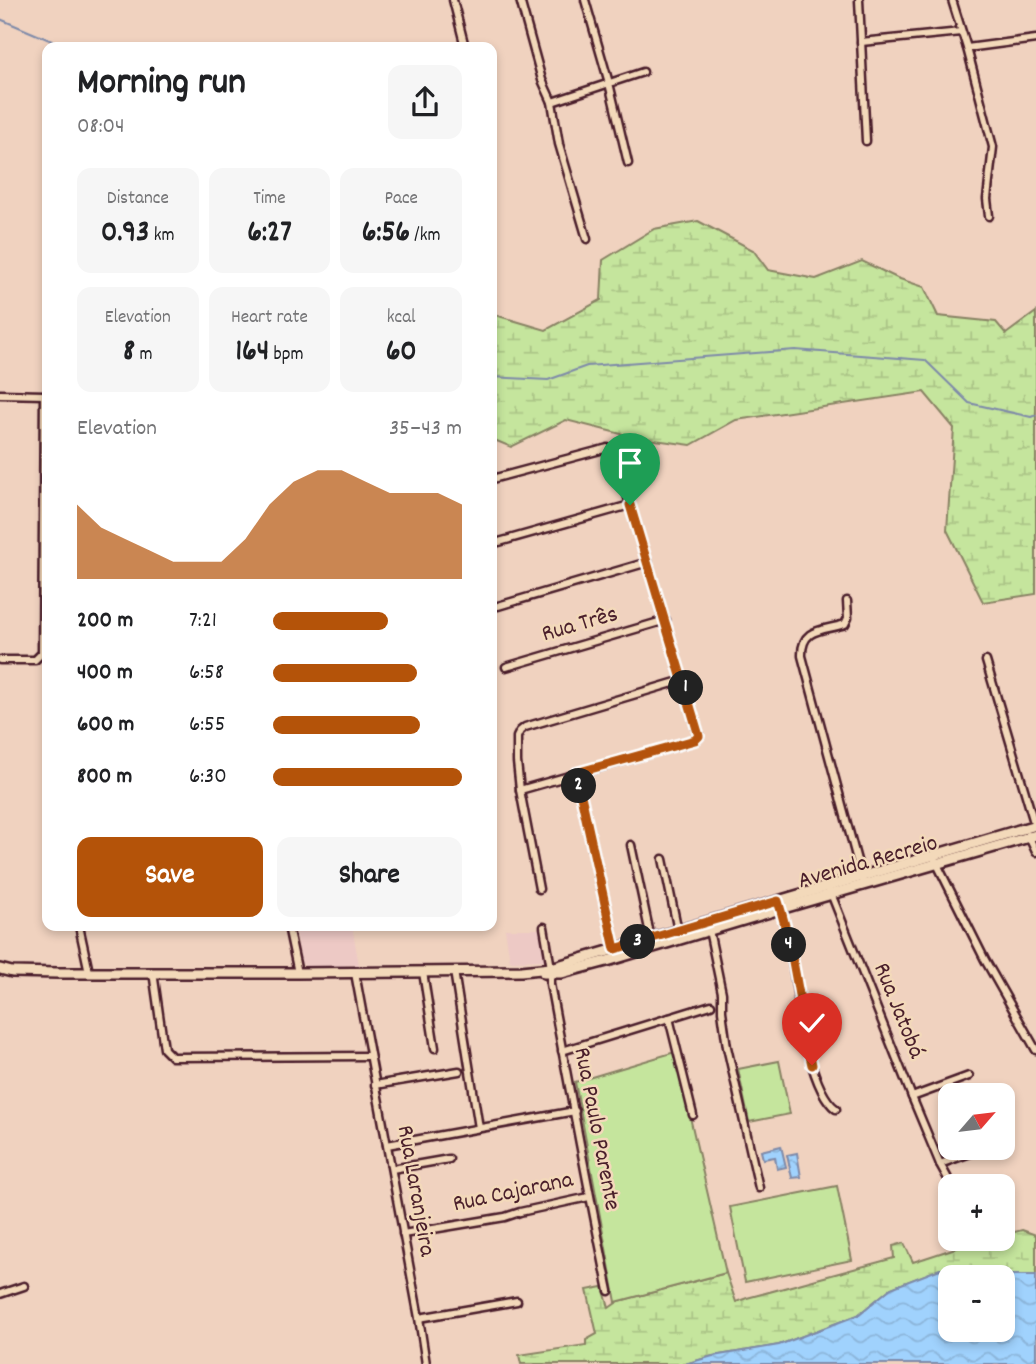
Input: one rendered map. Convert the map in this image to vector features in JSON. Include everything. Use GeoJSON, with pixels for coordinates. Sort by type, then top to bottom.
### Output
{"type":"FeatureCollection","features":[{"type":"Feature","properties":{"kind":"main road","name":"Avenida Recreio"},"geometry":{"type":"LineString","coordinates":[[551,971],[562,973],[607,961],[708,926],[1032,830]]}},
{"type":"Feature","properties":{"kind":"main road","name":"Avenida Recreio"},"geometry":{"type":"LineString","coordinates":[[551,971],[615,949],[678,931],[708,926]]}},
{"type":"Feature","properties":{"kind":"main road"},"geometry":{"type":"LineString","coordinates":[[0,969],[12,972],[298,974],[551,971]]}},
{"type":"Feature","properties":{"kind":"street"},"geometry":{"type":"LineString","coordinates":[[453,0],[464,42]]}},
{"type":"Feature","properties":{"kind":"street"},"geometry":{"type":"LineString","coordinates":[[520,0],[542,80],[552,102],[559,144],[587,239]]}},
{"type":"Feature","properties":{"kind":"street"},"geometry":{"type":"LineString","coordinates":[[585,0],[628,163]]}},
{"type":"Feature","properties":{"kind":"street"},"geometry":{"type":"LineString","coordinates":[[859,0],[866,141]]}},
{"type":"Feature","properties":{"kind":"street"},"geometry":{"type":"LineString","coordinates":[[952,0],[993,147],[987,199],[989,216]]}},
{"type":"Feature","properties":{"kind":"street"},"geometry":{"type":"LineString","coordinates":[[861,42],[961,32]]}},
{"type":"Feature","properties":{"kind":"street"},"geometry":{"type":"LineString","coordinates":[[967,48],[1036,38]]}},
{"type":"Feature","properties":{"kind":"street"},"geometry":{"type":"LineString","coordinates":[[552,102],[643,72]]}},
{"type":"Feature","properties":{"kind":"street"},"geometry":{"type":"LineString","coordinates":[[0,394],[42,395]]}},
{"type":"Feature","properties":{"kind":"street"},"geometry":{"type":"LineString","coordinates":[[497,478],[612,449],[617,456],[699,736],[695,740],[520,790]]}},
{"type":"Feature","properties":{"kind":"street"},"geometry":{"type":"LineString","coordinates":[[497,542],[631,507]]}},
{"type":"Feature","properties":{"kind":"street"},"geometry":{"type":"LineString","coordinates":[[498,606],[648,562]]}},
{"type":"Feature","properties":{"kind":"street"},"geometry":{"type":"LineString","coordinates":[[847,601],[848,618],[845,624],[811,633],[803,640],[802,656],[863,881]]}},
{"type":"Feature","properties":{"kind":"street","name":"Rua Três"},"geometry":{"type":"LineString","coordinates":[[506,667],[666,620]]}},
{"type":"Feature","properties":{"kind":"street"},"geometry":{"type":"LineString","coordinates":[[0,660],[35,660],[42,653]]}},
{"type":"Feature","properties":{"kind":"street"},"geometry":{"type":"LineString","coordinates":[[986,662],[1036,852]]}},
{"type":"Feature","properties":{"kind":"street"},"geometry":{"type":"LineString","coordinates":[[539,888],[520,790],[517,737],[520,731],[525,727],[683,680]]}},
{"type":"Feature","properties":{"kind":"street"},"geometry":{"type":"LineString","coordinates":[[576,773],[615,949]]}},
{"type":"Feature","properties":{"kind":"street"},"geometry":{"type":"LineString","coordinates":[[631,845],[651,939]]}},
{"type":"Feature","properties":{"kind":"street"},"geometry":{"type":"LineString","coordinates":[[663,859],[678,931]]}},
{"type":"Feature","properties":{"kind":"street"},"geometry":{"type":"LineString","coordinates":[[935,860],[985,960],[1036,1049]]}},
{"type":"Feature","properties":{"kind":"street","name":"Rua Jatobá"},"geometry":{"type":"LineString","coordinates":[[830,890],[945,1174]]}},
{"type":"Feature","properties":{"kind":"street"},"geometry":{"type":"LineString","coordinates":[[779,905],[812,1065],[823,1095],[836,1109]]}},
{"type":"Feature","properties":{"kind":"street"},"geometry":{"type":"LineString","coordinates":[[708,926],[722,993],[727,1047],[759,1188]]}},
{"type":"Feature","properties":{"kind":"street","name":"Rua Paulo Parente"},"geometry":{"type":"LineString","coordinates":[[544,927],[551,971],[550,984],[608,1291]]}},
{"type":"Feature","properties":{"kind":"street"},"geometry":{"type":"LineString","coordinates":[[80,931],[89,972]]}},
{"type":"Feature","properties":{"kind":"street"},"geometry":{"type":"LineString","coordinates":[[289,931],[298,974]]}},
{"type":"Feature","properties":{"kind":"street"},"geometry":{"type":"LineString","coordinates":[[454,971],[479,1128]]}},
{"type":"Feature","properties":{"kind":"street"},"geometry":{"type":"LineString","coordinates":[[153,972],[164,1049],[172,1057],[370,1056]]}},
{"type":"Feature","properties":{"kind":"street"},"geometry":{"type":"LineString","coordinates":[[422,972],[435,1048]]}},
{"type":"Feature","properties":{"kind":"street","name":"Rua Laranjeira"},"geometry":{"type":"LineString","coordinates":[[355,973],[426,1364]]}},
{"type":"Feature","properties":{"kind":"street"},"geometry":{"type":"LineString","coordinates":[[562,1051],[711,1005]]}},
{"type":"Feature","properties":{"kind":"street"},"geometry":{"type":"LineString","coordinates":[[669,1018],[693,1115]]}},
{"type":"Feature","properties":{"kind":"street"},"geometry":{"type":"LineString","coordinates":[[375,1085],[459,1071]]}},
{"type":"Feature","properties":{"kind":"street"},"geometry":{"type":"LineString","coordinates":[[912,1097],[969,1076]]}},
{"type":"Feature","properties":{"kind":"street"},"geometry":{"type":"LineString","coordinates":[[387,1144],[575,1111]]}},
{"type":"Feature","properties":{"kind":"street"},"geometry":{"type":"LineString","coordinates":[[392,1169],[449,1159]]}},
{"type":"Feature","properties":{"kind":"street"},"geometry":{"type":"LineString","coordinates":[[940,1164],[951,1160]]}},
{"type":"Feature","properties":{"kind":"street","name":"Rua Cajarana"},"geometry":{"type":"LineString","coordinates":[[404,1234],[505,1217],[589,1197]]}},
{"type":"Feature","properties":{"kind":"street"},"geometry":{"type":"LineString","coordinates":[[0,1294],[24,1286]]}},
{"type":"Feature","properties":{"kind":"street"},"geometry":{"type":"LineString","coordinates":[[419,1318],[517,1301]]}},
{"type":"Feature","properties":{"kind":"shaded area"},"geometry":{"type":"Polygon","coordinates":[[[505,929],[541,929],[548,960],[510,961],[505,929]]]}},
{"type":"Feature","properties":{"kind":"shaded area"},"geometry":{"type":"Polygon","coordinates":[[[296,931],[353,931],[359,965],[308,968],[301,963],[296,931]]]}},
{"type":"Feature","properties":{"kind":"green space"},"geometry":{"type":"Polygon","coordinates":[[[698,221],[753,250],[768,270],[816,279],[862,261],[897,278],[924,287],[938,316],[996,322],[1006,334],[1036,312],[1036,594],[983,602],[947,530],[954,428],[924,392],[736,420],[691,445],[633,437],[566,420],[511,447],[497,441],[497,315],[546,330],[601,300],[603,260],[654,229],[698,221]]]}},
{"type":"Feature","properties":{"kind":"green space"},"geometry":{"type":"Polygon","coordinates":[[[675,1052],[726,1273],[616,1302],[575,1082],[675,1052]]]}},
{"type":"Feature","properties":{"kind":"green space"},"geometry":{"type":"Polygon","coordinates":[[[779,1061],[790,1114],[749,1122],[738,1069],[779,1061]]]}},
{"type":"Feature","properties":{"kind":"green space"},"geometry":{"type":"Polygon","coordinates":[[[837,1186],[852,1260],[745,1282],[730,1207],[837,1186]]]}},
{"type":"Feature","properties":{"kind":"green space"},"geometry":{"type":"Polygon","coordinates":[[[1022,1230],[1036,1235],[1036,1275],[1015,1275],[1015,1265],[938,1265],[938,1270],[891,1288],[858,1315],[779,1345],[713,1356],[685,1364],[521,1364],[519,1355],[586,1345],[586,1340],[597,1334],[587,1290],[603,1287],[609,1308],[619,1301],[726,1273],[736,1302],[894,1258],[893,1246],[904,1243],[913,1262],[947,1251],[1015,1251],[1015,1232],[1022,1230]]]}},
{"type":"Feature","properties":{"kind":"water"},"geometry":{"type":"Polygon","coordinates":[[[781,1146],[786,1167],[777,1169],[775,1157],[763,1159],[761,1151],[781,1146]]]}},
{"type":"Feature","properties":{"kind":"water"},"geometry":{"type":"Polygon","coordinates":[[[797,1153],[801,1177],[792,1178],[787,1155],[797,1153]]]}},
{"type":"Feature","properties":{"kind":"water"},"geometry":{"type":"Polygon","coordinates":[[[938,1270],[938,1342],[1015,1342],[1015,1275],[1036,1275],[1036,1364],[685,1364],[713,1356],[779,1345],[858,1315],[891,1288],[938,1270]]]}},
{"type":"Feature","properties":{"kind":"waterway"},"geometry":{"type":"LineString","coordinates":[[0,19],[54,42]]}},
{"type":"Feature","properties":{"kind":"waterway"},"geometry":{"type":"LineString","coordinates":[[497,377],[548,380],[587,366],[795,350],[925,360],[969,403],[1031,417],[1036,415]]}},
{"type":"Feature","properties":{"kind":"route"},"geometry":{"type":"LineString","coordinates":[[630,505],[699,736],[695,740],[576,773],[615,949],[778,901],[812,1065]]}}]}
